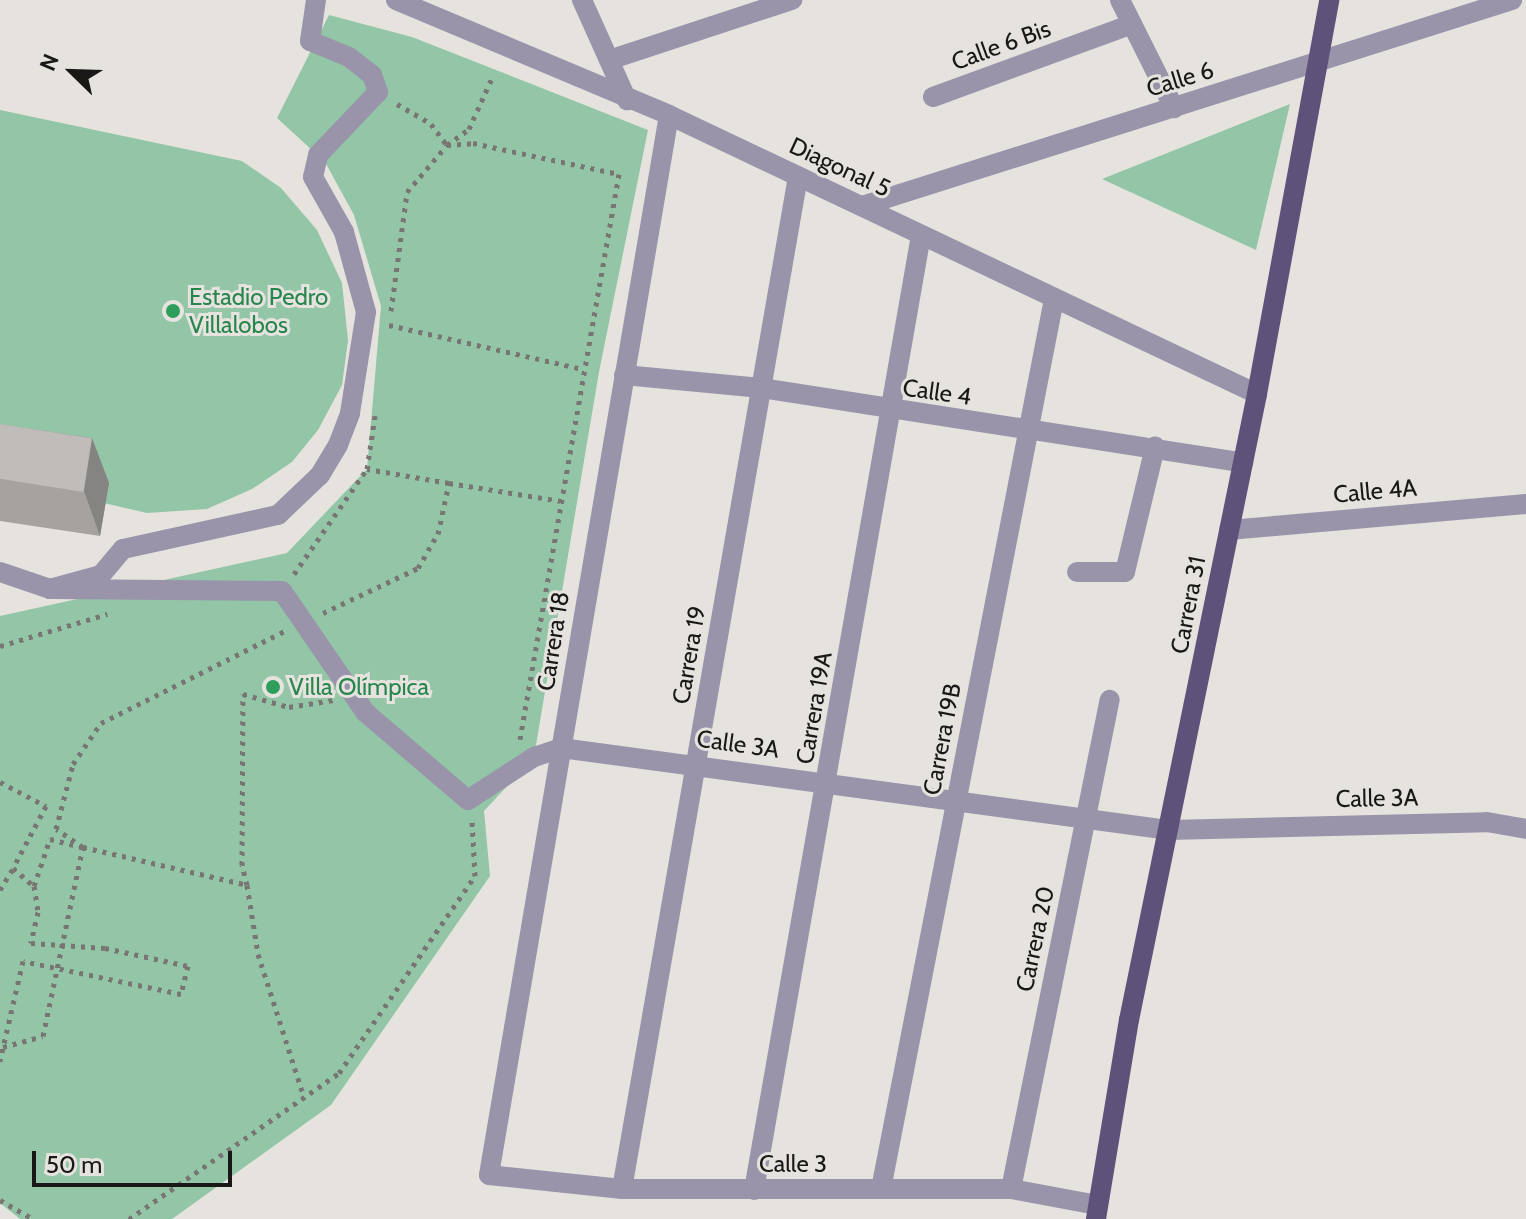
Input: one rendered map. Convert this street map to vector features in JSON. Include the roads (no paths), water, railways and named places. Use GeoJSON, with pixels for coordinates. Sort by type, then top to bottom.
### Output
{"type":"FeatureCollection","features":[{"type":"Feature","properties":{"kind":"main road","name":"Carrera 31"},"geometry":{"type":"LineString","coordinates":[[1097,1212],[1169,830],[1257,394],[1329,0]]}},
{"type":"Feature","properties":{"kind":"street"},"geometry":{"type":"LineString","coordinates":[[0,572],[50,589],[101,575],[123,549],[278,515],[320,475],[350,413],[366,312],[344,232],[313,177],[318,155],[378,92],[372,75],[349,57],[310,41],[316,0]]}},
{"type":"Feature","properties":{"kind":"street","name":"Diagonal 5"},"geometry":{"type":"LineString","coordinates":[[396,0],[627,100],[669,115],[1257,394]]}},
{"type":"Feature","properties":{"kind":"street"},"geometry":{"type":"LineString","coordinates":[[582,0],[627,100]]}},
{"type":"Feature","properties":{"kind":"street"},"geometry":{"type":"LineString","coordinates":[[609,60],[792,0]]}},
{"type":"Feature","properties":{"kind":"street"},"geometry":{"type":"LineString","coordinates":[[1120,0],[1174,108]]}},
{"type":"Feature","properties":{"kind":"street","name":"Calle 6"},"geometry":{"type":"LineString","coordinates":[[862,206],[1512,0]]}},
{"type":"Feature","properties":{"kind":"street","name":"Calle 6 Bis"},"geometry":{"type":"LineString","coordinates":[[933,97],[1132,24]]}},
{"type":"Feature","properties":{"kind":"street","name":"Carrera 18"},"geometry":{"type":"LineString","coordinates":[[489,1175],[669,115]]}},
{"type":"Feature","properties":{"kind":"street","name":"Carrera 19"},"geometry":{"type":"LineString","coordinates":[[622,1189],[798,176]]}},
{"type":"Feature","properties":{"kind":"street","name":"Carrera 19A"},"geometry":{"type":"LineString","coordinates":[[754,1190],[921,235]]}},
{"type":"Feature","properties":{"kind":"street","name":"Carrera 19B"},"geometry":{"type":"LineString","coordinates":[[881,1189],[1054,299]]}},
{"type":"Feature","properties":{"kind":"street","name":"Calle 4"},"geometry":{"type":"LineString","coordinates":[[624,375],[761,388],[890,412],[1155,447],[1243,463]]}},
{"type":"Feature","properties":{"kind":"street"},"geometry":{"type":"LineString","coordinates":[[1077,572],[1125,572],[1155,447]]}},
{"type":"Feature","properties":{"kind":"street","name":"Calle 4A"},"geometry":{"type":"LineString","coordinates":[[1229,530],[1526,504]]}},
{"type":"Feature","properties":{"kind":"street","name":"Calle 3A"},"geometry":{"type":"LineString","coordinates":[[50,589],[282,591],[366,713],[468,800],[534,757],[561,748],[696,763],[1086,821],[1169,830],[1487,822],[1526,829]]}},
{"type":"Feature","properties":{"kind":"street","name":"Carrera 20"},"geometry":{"type":"LineString","coordinates":[[1011,1189],[1110,700]]}},
{"type":"Feature","properties":{"kind":"street","name":"Calle 3"},"geometry":{"type":"LineString","coordinates":[[489,1175],[622,1189],[1011,1189],[1097,1212]]}},
{"type":"Feature","properties":{"kind":"place","name":"Estadio Pedro Villalobos"},"geometry":{"type":"Point","coordinates":[173,311]}},
{"type":"Feature","properties":{"kind":"place","name":"Villa Olímpica"},"geometry":{"type":"Point","coordinates":[273,687]}}]}
